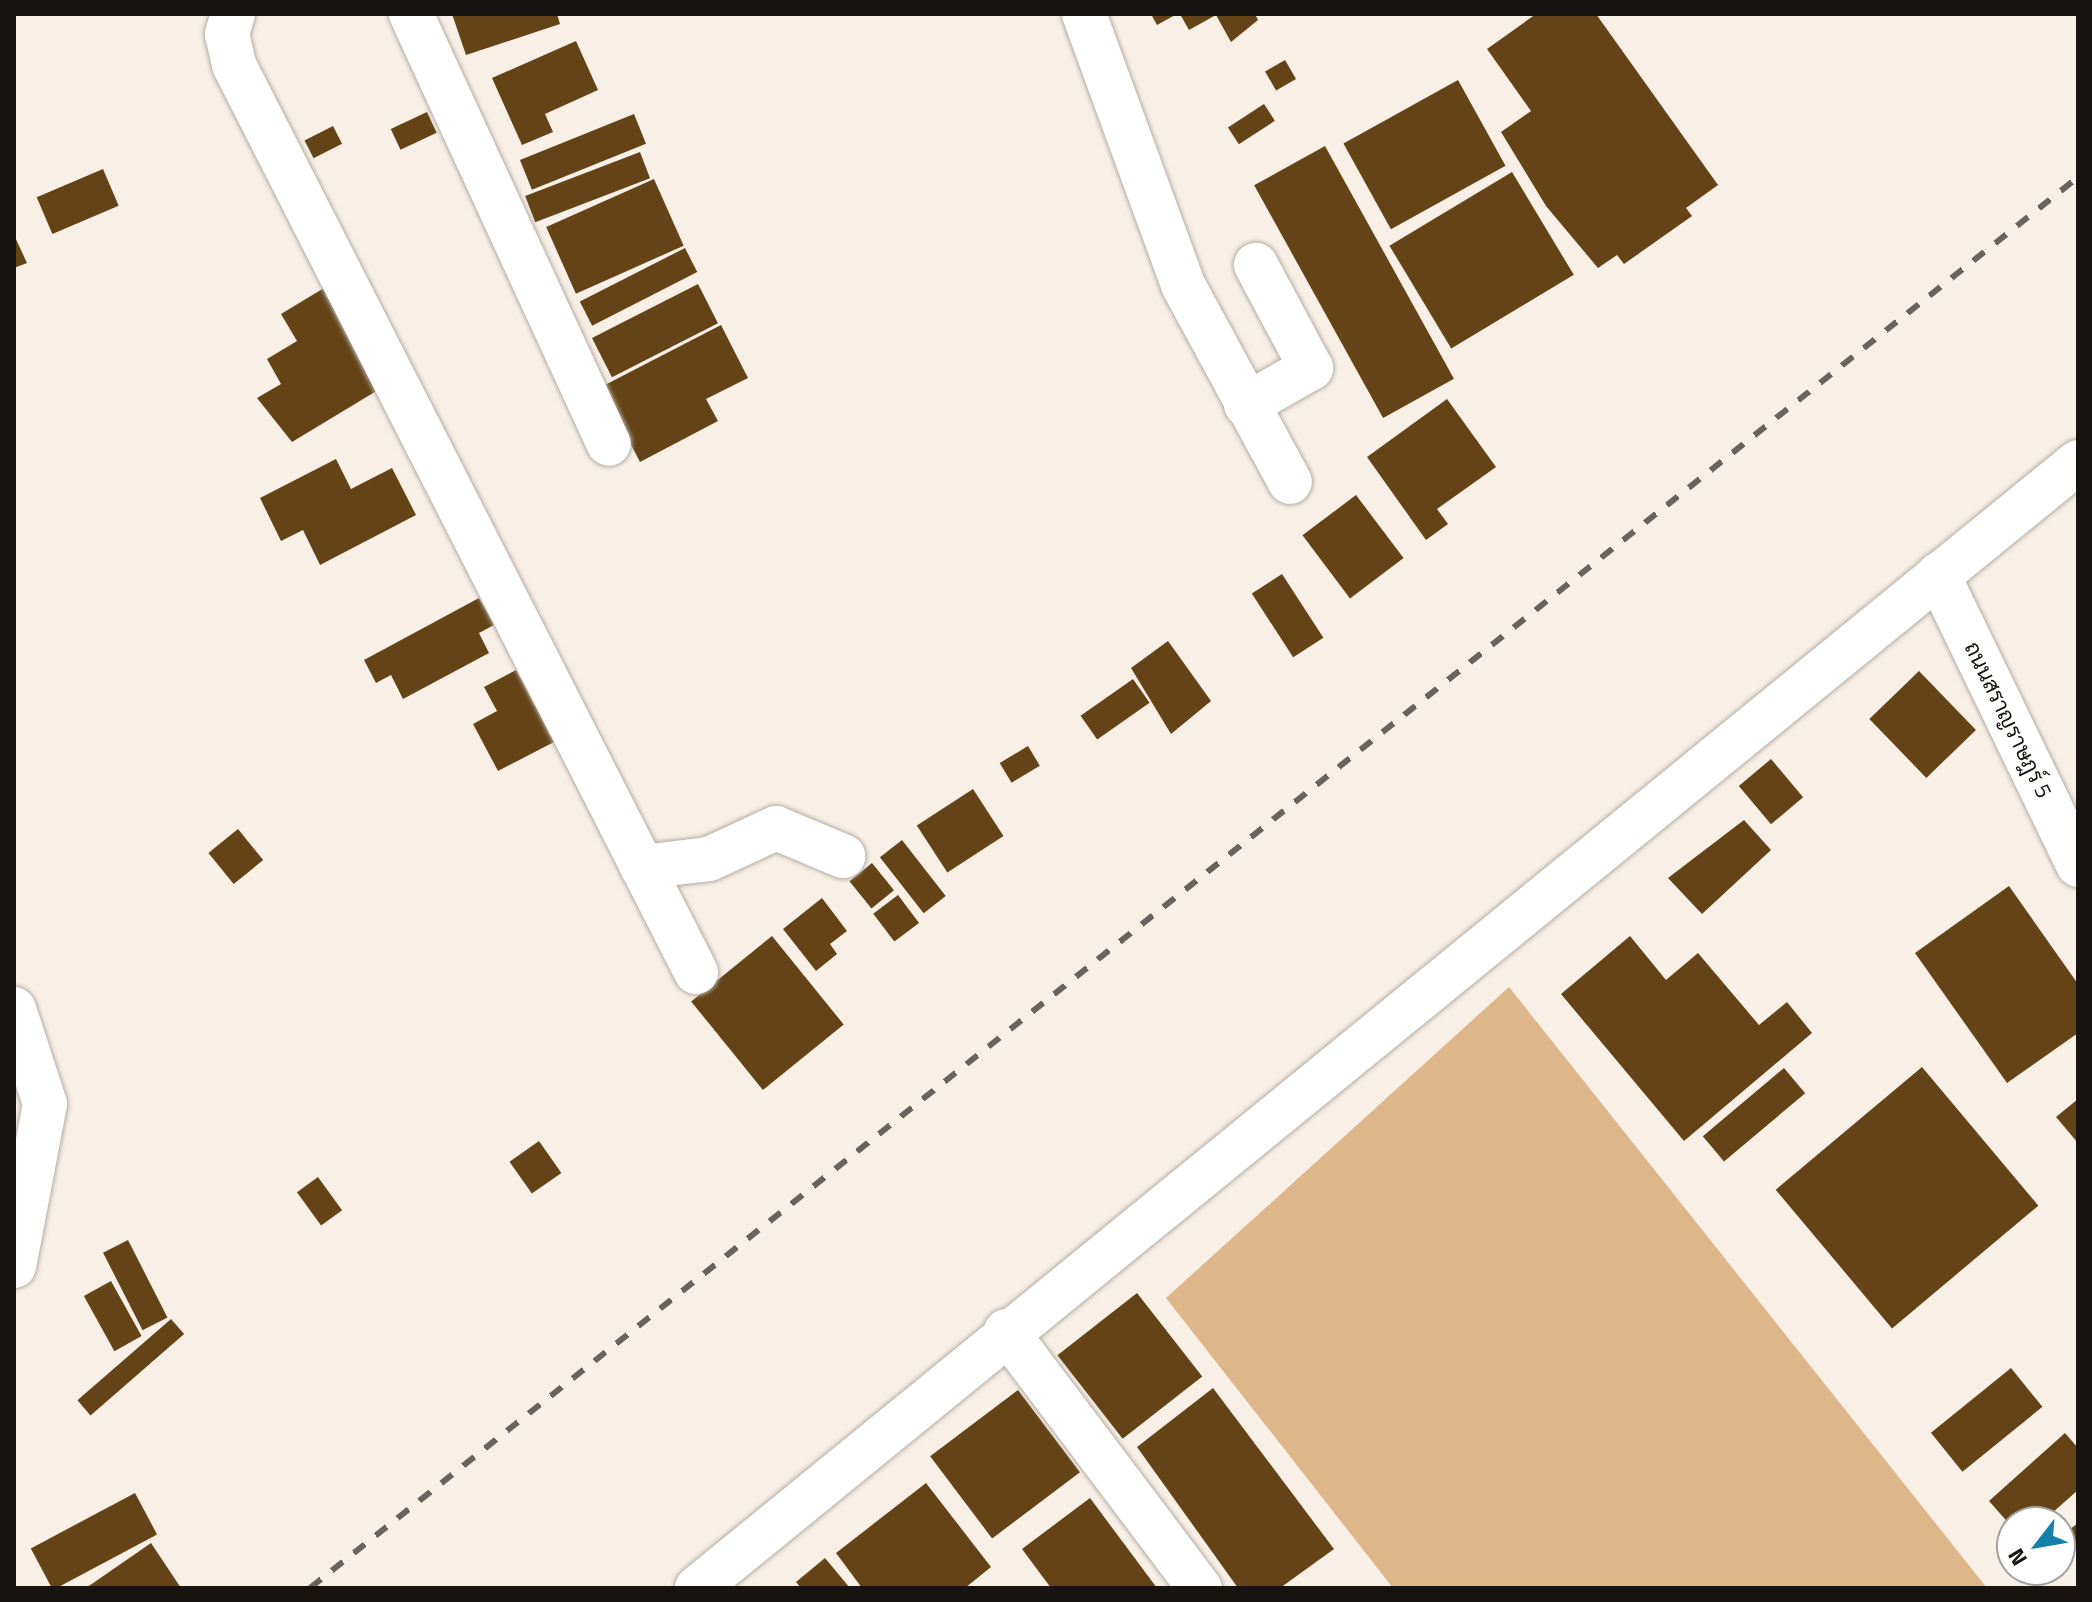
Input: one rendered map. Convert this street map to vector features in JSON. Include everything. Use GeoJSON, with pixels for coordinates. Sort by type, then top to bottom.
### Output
{"type":"FeatureCollection","features":[{"type":"Feature","properties":{"kind":"street"},"geometry":{"type":"LineString","coordinates":[[233,14],[227,34],[234,65],[696,972]]}},
{"type":"Feature","properties":{"kind":"street"},"geometry":{"type":"LineString","coordinates":[[411,14],[609,444]]}},
{"type":"Feature","properties":{"kind":"street"},"geometry":{"type":"LineString","coordinates":[[1084,14],[1183,285],[1290,482]]}},
{"type":"Feature","properties":{"kind":"street"},"geometry":{"type":"LineString","coordinates":[[1246,405],[1318,381],[1256,265]]}},
{"type":"Feature","properties":{"kind":"street"},"geometry":{"type":"LineString","coordinates":[[697,1588],[1006,1331],[2078,462]]}},
{"type":"Feature","properties":{"kind":"street","name":"ถนนสราญราษฎร์ 5"},"geometry":{"type":"LineString","coordinates":[[1938,575],[2078,865]]}},
{"type":"Feature","properties":{"kind":"street"},"geometry":{"type":"LineString","coordinates":[[642,867],[709,859],[776,828],[843,856]]}},
{"type":"Feature","properties":{"kind":"street"},"geometry":{"type":"LineString","coordinates":[[14,1009],[45,1104],[14,1266]]}},
{"type":"Feature","properties":{"kind":"street"},"geometry":{"type":"LineString","coordinates":[[1006,1331],[1200,1588]]}},
{"type":"Feature","properties":{"kind":"shaded area"},"geometry":{"type":"Polygon","coordinates":[[[1509,987],[1987,1588],[1393,1588],[1166,1298],[1509,987]]]}},
{"type":"Feature","properties":{"kind":"building"},"geometry":{"type":"Polygon","coordinates":[[[452,14],[557,14],[560,24],[466,55],[452,14]]]}},
{"type":"Feature","properties":{"kind":"building"},"geometry":{"type":"Polygon","coordinates":[[[1151,14],[1177,14],[1157,25],[1151,14]]]}},
{"type":"Feature","properties":{"kind":"building"},"geometry":{"type":"Polygon","coordinates":[[[1180,14],[1255,14],[1258,20],[1231,42],[1216,15],[1189,30],[1180,14]]]}},
{"type":"Feature","properties":{"kind":"building"},"geometry":{"type":"Polygon","coordinates":[[[1536,14],[1596,14],[1718,185],[1686,208],[1692,216],[1624,264],[1617,255],[1598,268],[1546,206],[1501,132],[1531,111],[1487,49],[1536,14]]]}},
{"type":"Feature","properties":{"kind":"building"},"geometry":{"type":"Polygon","coordinates":[[[576,41],[598,90],[545,114],[553,132],[522,145],[492,78],[576,41]]]}},
{"type":"Feature","properties":{"kind":"building"},"geometry":{"type":"Polygon","coordinates":[[[1285,60],[1296,79],[1276,91],[1265,72],[1285,60]]]}},
{"type":"Feature","properties":{"kind":"building"},"geometry":{"type":"Polygon","coordinates":[[[1458,80],[1506,166],[1391,229],[1343,144],[1458,80]]]}},
{"type":"Feature","properties":{"kind":"building"},"geometry":{"type":"Polygon","coordinates":[[[1264,104],[1275,121],[1239,144],[1228,127],[1264,104]]]}},
{"type":"Feature","properties":{"kind":"building"},"geometry":{"type":"Polygon","coordinates":[[[427,112],[437,133],[400,150],[391,129],[427,112]]]}},
{"type":"Feature","properties":{"kind":"building"},"geometry":{"type":"Polygon","coordinates":[[[634,114],[646,144],[532,190],[520,160],[634,114]]]}},
{"type":"Feature","properties":{"kind":"building"},"geometry":{"type":"Polygon","coordinates":[[[333,126],[342,144],[314,158],[304,141],[333,126]]]}},
{"type":"Feature","properties":{"kind":"building"},"geometry":{"type":"Polygon","coordinates":[[[1325,146],[1454,379],[1383,418],[1254,185],[1325,146]]]}},
{"type":"Feature","properties":{"kind":"building"},"geometry":{"type":"Polygon","coordinates":[[[640,152],[650,178],[535,222],[525,196],[640,152]]]}},
{"type":"Feature","properties":{"kind":"building"},"geometry":{"type":"Polygon","coordinates":[[[103,169],[119,206],[52,234],[37,197],[103,169]]]}},
{"type":"Feature","properties":{"kind":"building"},"geometry":{"type":"Polygon","coordinates":[[[1512,172],[1574,275],[1451,349],[1389,246],[1512,172]]]}},
{"type":"Feature","properties":{"kind":"building"},"geometry":{"type":"Polygon","coordinates":[[[654,179],[684,246],[576,294],[546,227],[654,179]]]}},
{"type":"Feature","properties":{"kind":"building"},"geometry":{"type":"Polygon","coordinates":[[[14,235],[27,263],[14,268],[14,235]]]}},
{"type":"Feature","properties":{"kind":"building"},"geometry":{"type":"Polygon","coordinates":[[[685,248],[697,272],[592,326],[580,302],[685,248]]]}},
{"type":"Feature","properties":{"kind":"building"},"geometry":{"type":"Polygon","coordinates":[[[698,284],[718,323],[612,377],[592,338],[698,284]]]}},
{"type":"Feature","properties":{"kind":"building"},"geometry":{"type":"Polygon","coordinates":[[[324,288],[383,387],[292,442],[257,398],[281,384],[267,359],[297,341],[281,314],[324,288]]]}},
{"type":"Feature","properties":{"kind":"building"},"geometry":{"type":"Polygon","coordinates":[[[721,325],[748,378],[706,399],[718,421],[640,462],[601,387],[721,325]]]}},
{"type":"Feature","properties":{"kind":"building"},"geometry":{"type":"Polygon","coordinates":[[[1447,399],[1496,467],[1437,509],[1448,524],[1426,540],[1367,457],[1447,399]]]}},
{"type":"Feature","properties":{"kind":"building"},"geometry":{"type":"Polygon","coordinates":[[[336,459],[351,489],[392,468],[416,515],[320,565],[303,530],[281,541],[260,498],[336,459]]]}},
{"type":"Feature","properties":{"kind":"building"},"geometry":{"type":"Polygon","coordinates":[[[1356,495],[1404,558],[1350,598],[1302,535],[1356,495]]]}},
{"type":"Feature","properties":{"kind":"building"},"geometry":{"type":"Polygon","coordinates":[[[1282,574],[1323,638],[1293,657],[1252,594],[1282,574]]]}},
{"type":"Feature","properties":{"kind":"building"},"geometry":{"type":"Polygon","coordinates":[[[479,598],[494,625],[479,633],[489,653],[403,699],[391,675],[376,683],[364,660],[479,598]]]}},
{"type":"Feature","properties":{"kind":"building"},"geometry":{"type":"Polygon","coordinates":[[[1168,641],[1211,701],[1171,734],[1131,668],[1168,641]]]}},
{"type":"Feature","properties":{"kind":"building"},"geometry":{"type":"Polygon","coordinates":[[[516,670],[554,742],[498,771],[473,724],[497,711],[484,687],[516,670]]]}},
{"type":"Feature","properties":{"kind":"building"},"geometry":{"type":"Polygon","coordinates":[[[1919,671],[1976,730],[1926,778],[1869,719],[1919,671]]]}},
{"type":"Feature","properties":{"kind":"building"},"geometry":{"type":"Polygon","coordinates":[[[1133,679],[1150,703],[1097,739],[1081,716],[1133,679]]]}},
{"type":"Feature","properties":{"kind":"building"},"geometry":{"type":"Polygon","coordinates":[[[1028,746],[1040,766],[1012,783],[1000,763],[1028,746]]]}},
{"type":"Feature","properties":{"kind":"building"},"geometry":{"type":"Polygon","coordinates":[[[1771,759],[1803,797],[1771,824],[1739,786],[1771,759]]]}},
{"type":"Feature","properties":{"kind":"building"},"geometry":{"type":"Polygon","coordinates":[[[973,789],[1003,836],[947,872],[917,825],[973,789]]]}},
{"type":"Feature","properties":{"kind":"building"},"geometry":{"type":"Polygon","coordinates":[[[1744,820],[1771,850],[1702,914],[1668,878],[1744,820]]]}},
{"type":"Feature","properties":{"kind":"building"},"geometry":{"type":"Polygon","coordinates":[[[238,829],[263,860],[234,884],[208,853],[238,829]]]}},
{"type":"Feature","properties":{"kind":"building"},"geometry":{"type":"Polygon","coordinates":[[[902,840],[946,896],[924,913],[880,857],[902,840]]]}},
{"type":"Feature","properties":{"kind":"building"},"geometry":{"type":"Polygon","coordinates":[[[872,863],[894,890],[871,908],[849,881],[872,863]]]}},
{"type":"Feature","properties":{"kind":"building"},"geometry":{"type":"Polygon","coordinates":[[[2009,886],[2078,984],[2078,1033],[2007,1083],[1915,953],[2009,886]]]}},
{"type":"Feature","properties":{"kind":"building"},"geometry":{"type":"Polygon","coordinates":[[[898,895],[919,923],[894,942],[873,914],[898,895]]]}},
{"type":"Feature","properties":{"kind":"building"},"geometry":{"type":"Polygon","coordinates":[[[822,898],[847,931],[830,944],[837,954],[816,971],[783,929],[822,898]]]}},
{"type":"Feature","properties":{"kind":"building"},"geometry":{"type":"Polygon","coordinates":[[[772,936],[844,1025],[763,1090],[691,1001],[772,936]]]}},
{"type":"Feature","properties":{"kind":"building"},"geometry":{"type":"Polygon","coordinates":[[[1630,936],[1666,980],[1698,953],[1759,1025],[1787,1002],[1812,1033],[1684,1141],[1561,994],[1630,936]]]}},
{"type":"Feature","properties":{"kind":"building"},"geometry":{"type":"Polygon","coordinates":[[[1922,1067],[2038,1206],[1892,1328],[1776,1190],[1922,1067]]]}},
{"type":"Feature","properties":{"kind":"building"},"geometry":{"type":"Polygon","coordinates":[[[1784,1068],[1805,1093],[1724,1161],[1703,1136],[1784,1068]]]}},
{"type":"Feature","properties":{"kind":"building"},"geometry":{"type":"Polygon","coordinates":[[[2078,1099],[2078,1143],[2056,1117],[2078,1099]]]}},
{"type":"Feature","properties":{"kind":"building"},"geometry":{"type":"Polygon","coordinates":[[[539,1141],[561,1173],[532,1194],[510,1162],[539,1141]]]}},
{"type":"Feature","properties":{"kind":"building"},"geometry":{"type":"Polygon","coordinates":[[[318,1177],[342,1210],[321,1225],[297,1192],[318,1177]]]}},
{"type":"Feature","properties":{"kind":"building"},"geometry":{"type":"Polygon","coordinates":[[[128,1240],[167,1318],[143,1330],[103,1253],[128,1240]]]}},
{"type":"Feature","properties":{"kind":"building"},"geometry":{"type":"Polygon","coordinates":[[[111,1281],[142,1336],[114,1351],[84,1296],[111,1281]]]}},
{"type":"Feature","properties":{"kind":"building"},"geometry":{"type":"Polygon","coordinates":[[[1137,1293],[1202,1377],[1123,1439],[1057,1355],[1137,1293]]]}},
{"type":"Feature","properties":{"kind":"building"},"geometry":{"type":"Polygon","coordinates":[[[171,1319],[184,1334],[91,1415],[77,1400],[171,1319]]]}},
{"type":"Feature","properties":{"kind":"building"},"geometry":{"type":"Polygon","coordinates":[[[2011,1368],[2042,1407],[1962,1472],[1931,1433],[2011,1368]]]}},
{"type":"Feature","properties":{"kind":"building"},"geometry":{"type":"Polygon","coordinates":[[[1213,1388],[1334,1549],[1280,1588],[1238,1588],[1137,1447],[1213,1388]]]}},
{"type":"Feature","properties":{"kind":"building"},"geometry":{"type":"Polygon","coordinates":[[[1018,1390],[1080,1472],[992,1538],[930,1456],[1018,1390]]]}},
{"type":"Feature","properties":{"kind":"building"},"geometry":{"type":"Polygon","coordinates":[[[2065,1433],[2078,1448],[2078,1490],[2060,1506],[1996,1506],[1996,1509],[1989,1501],[2065,1433]]]}},
{"type":"Feature","properties":{"kind":"building"},"geometry":{"type":"Polygon","coordinates":[[[926,1483],[991,1567],[965,1588],[862,1588],[836,1553],[926,1483]]]}},
{"type":"Feature","properties":{"kind":"building"},"geometry":{"type":"Polygon","coordinates":[[[135,1493],[157,1534],[56,1588],[52,1588],[31,1548],[135,1493]]]}},
{"type":"Feature","properties":{"kind":"building"},"geometry":{"type":"Polygon","coordinates":[[[1090,1498],[1157,1588],[1051,1588],[1022,1549],[1090,1498]]]}},
{"type":"Feature","properties":{"kind":"building"},"geometry":{"type":"Polygon","coordinates":[[[2078,1523],[2078,1549],[2076,1547],[2078,1523]]]}},
{"type":"Feature","properties":{"kind":"building"},"geometry":{"type":"Polygon","coordinates":[[[151,1543],[181,1588],[86,1588],[151,1543]]]}},
{"type":"Feature","properties":{"kind":"building"},"geometry":{"type":"Polygon","coordinates":[[[825,1558],[850,1588],[801,1588],[796,1582],[825,1558]]]}},
{"type":"Feature","properties":{"kind":"railway"},"geometry":{"type":"LineString","coordinates":[[310,1588],[2078,177]]}}]}
